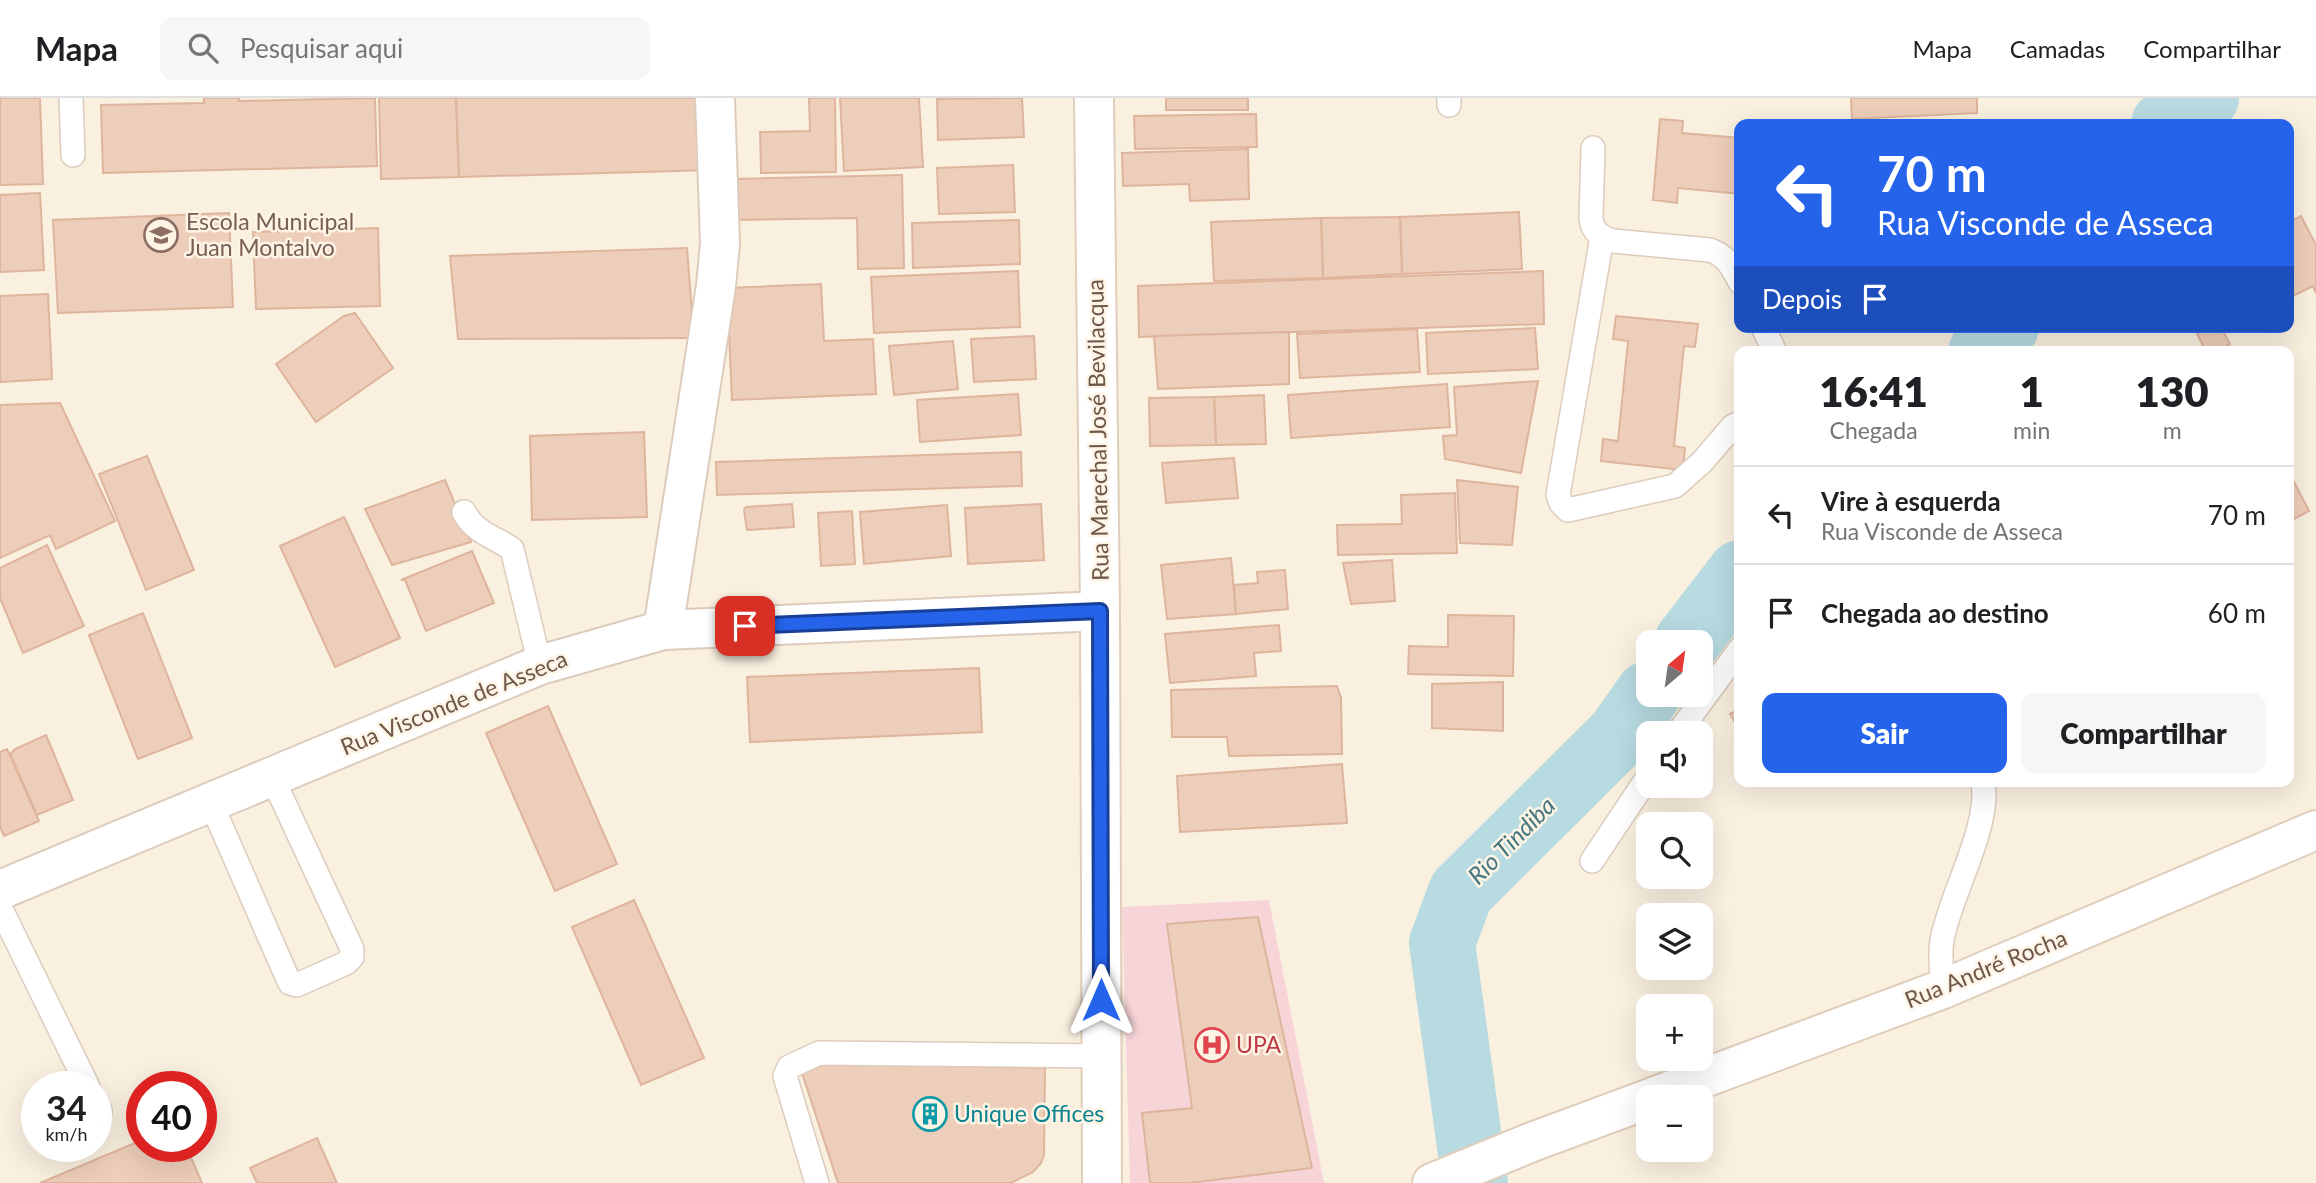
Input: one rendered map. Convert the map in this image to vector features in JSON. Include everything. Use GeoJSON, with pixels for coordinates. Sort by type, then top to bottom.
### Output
{"type":"FeatureCollection","features":[{"type":"Feature","properties":{"kind":"street"},"geometry":{"type":"LineString","coordinates":[[663,630],[716,286],[720,243],[715,98]]}},
{"type":"Feature","properties":{"kind":"street","name":"Rua Marechal José Bevilacqua"},"geometry":{"type":"LineString","coordinates":[[1094,98],[1100,611],[1102,1183]]}},
{"type":"Feature","properties":{"kind":"street","name":"Rua Visconde de Asseca"},"geometry":{"type":"LineString","coordinates":[[0,890],[540,665],[663,630],[1100,611]]}},
{"type":"Feature","properties":{"kind":"street","name":"Rua André Rocha"},"geometry":{"type":"LineString","coordinates":[[1686,1085],[1943,989],[2316,830]]}},
{"type":"Feature","properties":{"kind":"street","name":"Rua André Rocha"},"geometry":{"type":"LineString","coordinates":[[1437,1181],[1636,1104]]}},
{"type":"Feature","properties":{"kind":"lane"},"geometry":{"type":"LineString","coordinates":[[71,98],[73,155]]}},
{"type":"Feature","properties":{"kind":"lane"},"geometry":{"type":"LineString","coordinates":[[1593,148],[1591,219],[1593,229],[1602,237],[1614,242],[1710,250],[1729,261],[1734,271]]}},
{"type":"Feature","properties":{"kind":"lane"},"geometry":{"type":"LineString","coordinates":[[1602,237],[1558,495],[1561,503],[1568,510],[1675,486],[1702,462],[1734,426]]}},
{"type":"Feature","properties":{"kind":"lane"},"geometry":{"type":"LineString","coordinates":[[464,512],[478,531],[512,549],[540,665]]}},
{"type":"Feature","properties":{"kind":"lane"},"geometry":{"type":"LineString","coordinates":[[1687,721],[1734,657]]}},
{"type":"Feature","properties":{"kind":"lane"},"geometry":{"type":"LineString","coordinates":[[211,803],[287,977],[290,983],[298,985],[346,963],[352,957],[352,949],[272,777]]}},
{"type":"Feature","properties":{"kind":"lane"},"geometry":{"type":"LineString","coordinates":[[1943,989],[1940,957],[1942,938],[1976,835],[1984,787]]}},
{"type":"Feature","properties":{"kind":"lane"},"geometry":{"type":"LineString","coordinates":[[1592,861],[1636,794]]}},
{"type":"Feature","properties":{"kind":"lane"},"geometry":{"type":"LineString","coordinates":[[0,907],[80,1071]]}},
{"type":"Feature","properties":{"kind":"lane"},"geometry":{"type":"LineString","coordinates":[[817,1183],[785,1076],[789,1067],[819,1053],[1101,1056]]}},
{"type":"Feature","properties":{"kind":"shaded area","name":"UPA"},"geometry":{"type":"Polygon","coordinates":[[[1269,900],[1324,1183],[1130,1183],[1122,907],[1269,900]]]}},
{"type":"Feature","properties":{"kind":"building"},"geometry":{"type":"Polygon","coordinates":[[[0,98],[40,98],[43,184],[0,185],[0,98]]]}},
{"type":"Feature","properties":{"kind":"building"},"geometry":{"type":"Polygon","coordinates":[[[204,98],[239,98],[239,101],[375,98],[377,166],[103,173],[101,105],[204,103],[204,98]]]}},
{"type":"Feature","properties":{"kind":"building"},"geometry":{"type":"Polygon","coordinates":[[[379,98],[456,98],[459,177],[381,179],[379,98]]]}},
{"type":"Feature","properties":{"kind":"building"},"geometry":{"type":"Polygon","coordinates":[[[456,98],[709,98],[711,170],[459,177],[456,98]]]}},
{"type":"Feature","properties":{"kind":"building"},"geometry":{"type":"Polygon","coordinates":[[[809,98],[835,98],[836,172],[761,173],[760,132],[810,131],[809,98]]]}},
{"type":"Feature","properties":{"kind":"building"},"geometry":{"type":"Polygon","coordinates":[[[840,98],[919,98],[923,167],[844,171],[840,98]]]}},
{"type":"Feature","properties":{"kind":"building"},"geometry":{"type":"Polygon","coordinates":[[[1022,98],[1024,137],[938,140],[937,99],[1022,98]]]}},
{"type":"Feature","properties":{"kind":"building"},"geometry":{"type":"Polygon","coordinates":[[[1166,98],[1248,98],[1248,110],[1166,110],[1166,98]]]}},
{"type":"Feature","properties":{"kind":"building"},"geometry":{"type":"Polygon","coordinates":[[[1851,98],[1977,98],[1977,113],[1852,119],[1851,98]]]}},
{"type":"Feature","properties":{"kind":"building"},"geometry":{"type":"Polygon","coordinates":[[[1256,114],[1257,147],[1135,149],[1134,116],[1256,114]]]}},
{"type":"Feature","properties":{"kind":"building"},"geometry":{"type":"Polygon","coordinates":[[[1660,119],[1683,121],[1682,133],[1734,137],[1734,193],[1678,188],[1677,203],[1653,200],[1660,119]]]}},
{"type":"Feature","properties":{"kind":"building"},"geometry":{"type":"Polygon","coordinates":[[[1248,149],[1249,199],[1190,201],[1189,184],[1123,186],[1122,153],[1248,149]]]}},
{"type":"Feature","properties":{"kind":"building"},"geometry":{"type":"Polygon","coordinates":[[[1013,165],[1015,212],[939,214],[937,168],[1013,165]]]}},
{"type":"Feature","properties":{"kind":"building"},"geometry":{"type":"Polygon","coordinates":[[[902,175],[904,268],[858,269],[857,218],[735,220],[734,179],[902,175]]]}},
{"type":"Feature","properties":{"kind":"building"},"geometry":{"type":"Polygon","coordinates":[[[40,193],[44,270],[0,272],[0,195],[40,193]]]}},
{"type":"Feature","properties":{"kind":"building"},"geometry":{"type":"Polygon","coordinates":[[[1519,212],[1522,269],[1402,274],[1400,217],[1519,212]]]}},
{"type":"Feature","properties":{"kind":"building"},"geometry":{"type":"Polygon","coordinates":[[[229,213],[233,307],[58,313],[53,220],[229,213]]]}},
{"type":"Feature","properties":{"kind":"building"},"geometry":{"type":"Polygon","coordinates":[[[2301,216],[2316,245],[2316,293],[2313,286],[2294,296],[2294,220],[2301,216]]]}},
{"type":"Feature","properties":{"kind":"building"},"geometry":{"type":"Polygon","coordinates":[[[1400,217],[1402,274],[1323,278],[1321,218],[1400,217]]]}},
{"type":"Feature","properties":{"kind":"building"},"geometry":{"type":"Polygon","coordinates":[[[1321,218],[1323,278],[1214,281],[1211,222],[1321,218]]]}},
{"type":"Feature","properties":{"kind":"building"},"geometry":{"type":"Polygon","coordinates":[[[1019,220],[1020,264],[913,268],[912,223],[1019,220]]]}},
{"type":"Feature","properties":{"kind":"building"},"geometry":{"type":"Polygon","coordinates":[[[378,228],[380,306],[256,309],[253,232],[378,228]]]}},
{"type":"Feature","properties":{"kind":"building"},"geometry":{"type":"Polygon","coordinates":[[[687,248],[694,338],[458,339],[450,256],[687,248]]]}},
{"type":"Feature","properties":{"kind":"building"},"geometry":{"type":"Polygon","coordinates":[[[1018,271],[1020,327],[874,333],[871,277],[1018,271]]]}},
{"type":"Feature","properties":{"kind":"building"},"geometry":{"type":"Polygon","coordinates":[[[1543,271],[1544,324],[1139,337],[1138,286],[1543,271]]]}},
{"type":"Feature","properties":{"kind":"building"},"geometry":{"type":"Polygon","coordinates":[[[821,284],[824,341],[873,339],[876,394],[732,400],[727,288],[821,284]]]}},
{"type":"Feature","properties":{"kind":"building"},"geometry":{"type":"Polygon","coordinates":[[[48,294],[52,379],[0,382],[0,296],[48,294]]]}},
{"type":"Feature","properties":{"kind":"building"},"geometry":{"type":"Polygon","coordinates":[[[355,313],[393,368],[316,422],[276,364],[344,316],[355,313]]]}},
{"type":"Feature","properties":{"kind":"building"},"geometry":{"type":"Polygon","coordinates":[[[1616,316],[1698,324],[1695,347],[1684,346],[1674,446],[1685,448],[1683,470],[1601,461],[1603,439],[1618,441],[1628,341],[1613,339],[1616,316]]]}},
{"type":"Feature","properties":{"kind":"building"},"geometry":{"type":"Polygon","coordinates":[[[1535,328],[1538,369],[1428,374],[1426,333],[1535,328]]]}},
{"type":"Feature","properties":{"kind":"building"},"geometry":{"type":"Polygon","coordinates":[[[1417,329],[1420,372],[1300,378],[1297,334],[1417,329]]]}},
{"type":"Feature","properties":{"kind":"building"},"geometry":{"type":"Polygon","coordinates":[[[1289,332],[1289,384],[1158,389],[1154,336],[1289,332]]]}},
{"type":"Feature","properties":{"kind":"building"},"geometry":{"type":"Polygon","coordinates":[[[2197,333],[2224,333],[2230,344],[2226,346],[2203,346],[2197,333]]]}},
{"type":"Feature","properties":{"kind":"building"},"geometry":{"type":"Polygon","coordinates":[[[1034,336],[1036,379],[974,382],[971,339],[1034,336]]]}},
{"type":"Feature","properties":{"kind":"building"},"geometry":{"type":"Polygon","coordinates":[[[953,341],[958,389],[894,395],[889,346],[953,341]]]}},
{"type":"Feature","properties":{"kind":"building"},"geometry":{"type":"Polygon","coordinates":[[[1538,381],[1521,473],[1445,459],[1443,436],[1457,435],[1454,387],[1538,381]]]}},
{"type":"Feature","properties":{"kind":"building"},"geometry":{"type":"Polygon","coordinates":[[[1447,384],[1450,427],[1291,438],[1288,395],[1447,384]]]}},
{"type":"Feature","properties":{"kind":"building"},"geometry":{"type":"Polygon","coordinates":[[[1018,394],[1021,435],[920,442],[917,400],[1018,394]]]}},
{"type":"Feature","properties":{"kind":"building"},"geometry":{"type":"Polygon","coordinates":[[[1264,395],[1266,444],[1216,445],[1214,397],[1264,395]]]}},
{"type":"Feature","properties":{"kind":"building"},"geometry":{"type":"Polygon","coordinates":[[[1214,397],[1216,445],[1150,446],[1149,398],[1214,397]]]}},
{"type":"Feature","properties":{"kind":"building"},"geometry":{"type":"Polygon","coordinates":[[[60,403],[115,521],[56,549],[50,535],[0,558],[0,405],[60,403]]]}},
{"type":"Feature","properties":{"kind":"building"},"geometry":{"type":"Polygon","coordinates":[[[644,432],[647,517],[532,520],[530,436],[644,432]]]}},
{"type":"Feature","properties":{"kind":"building"},"geometry":{"type":"Polygon","coordinates":[[[1021,452],[1022,486],[717,495],[716,462],[1021,452]]]}},
{"type":"Feature","properties":{"kind":"building"},"geometry":{"type":"Polygon","coordinates":[[[147,456],[194,570],[146,590],[99,474],[147,456]]]}},
{"type":"Feature","properties":{"kind":"building"},"geometry":{"type":"Polygon","coordinates":[[[1234,458],[1238,498],[1166,503],[1162,463],[1234,458]]]}},
{"type":"Feature","properties":{"kind":"building"},"geometry":{"type":"Polygon","coordinates":[[[445,480],[471,542],[392,565],[365,509],[445,480]]]}},
{"type":"Feature","properties":{"kind":"building"},"geometry":{"type":"Polygon","coordinates":[[[1457,480],[1518,487],[1512,545],[1460,543],[1457,480]]]}},
{"type":"Feature","properties":{"kind":"building"},"geometry":{"type":"Polygon","coordinates":[[[2294,482],[2309,511],[2294,519],[2294,482]]]}},
{"type":"Feature","properties":{"kind":"building"},"geometry":{"type":"Polygon","coordinates":[[[1455,493],[1457,553],[1338,555],[1337,525],[1402,524],[1401,495],[1455,493]]]}},
{"type":"Feature","properties":{"kind":"building"},"geometry":{"type":"Polygon","coordinates":[[[792,504],[794,527],[747,530],[744,510],[746,507],[792,504]]]}},
{"type":"Feature","properties":{"kind":"building"},"geometry":{"type":"Polygon","coordinates":[[[1041,504],[1044,560],[968,564],[965,508],[1041,504]]]}},
{"type":"Feature","properties":{"kind":"building"},"geometry":{"type":"Polygon","coordinates":[[[947,505],[951,556],[864,564],[860,512],[947,505]]]}},
{"type":"Feature","properties":{"kind":"building"},"geometry":{"type":"Polygon","coordinates":[[[852,511],[855,564],[821,566],[818,513],[852,511]]]}},
{"type":"Feature","properties":{"kind":"building"},"geometry":{"type":"Polygon","coordinates":[[[344,517],[400,638],[335,667],[280,546],[344,517]]]}},
{"type":"Feature","properties":{"kind":"building"},"geometry":{"type":"Polygon","coordinates":[[[47,545],[84,626],[23,653],[0,598],[0,568],[47,545]]]}},
{"type":"Feature","properties":{"kind":"building"},"geometry":{"type":"Polygon","coordinates":[[[472,551],[494,603],[426,631],[405,580],[401,580],[472,551]]]}},
{"type":"Feature","properties":{"kind":"building"},"geometry":{"type":"Polygon","coordinates":[[[1231,558],[1236,614],[1167,619],[1161,565],[1231,558]]]}},
{"type":"Feature","properties":{"kind":"building"},"geometry":{"type":"Polygon","coordinates":[[[1392,560],[1395,601],[1351,604],[1343,563],[1392,560]]]}},
{"type":"Feature","properties":{"kind":"building"},"geometry":{"type":"Polygon","coordinates":[[[1285,570],[1288,609],[1236,614],[1234,585],[1258,583],[1257,572],[1285,570]]]}},
{"type":"Feature","properties":{"kind":"building"},"geometry":{"type":"Polygon","coordinates":[[[143,613],[192,738],[138,759],[89,635],[143,613]]]}},
{"type":"Feature","properties":{"kind":"building"},"geometry":{"type":"Polygon","coordinates":[[[1448,615],[1514,616],[1513,676],[1408,674],[1409,646],[1448,647],[1448,615]]]}},
{"type":"Feature","properties":{"kind":"building"},"geometry":{"type":"Polygon","coordinates":[[[1279,625],[1281,651],[1254,653],[1256,676],[1170,683],[1165,634],[1279,625]]]}},
{"type":"Feature","properties":{"kind":"building"},"geometry":{"type":"Polygon","coordinates":[[[979,668],[982,732],[750,742],[747,677],[979,668]]]}},
{"type":"Feature","properties":{"kind":"building"},"geometry":{"type":"Polygon","coordinates":[[[1503,682],[1503,731],[1432,728],[1432,684],[1503,682]]]}},
{"type":"Feature","properties":{"kind":"building"},"geometry":{"type":"Polygon","coordinates":[[[1337,686],[1341,698],[1342,754],[1229,756],[1227,737],[1172,737],[1171,690],[1337,686]]]}},
{"type":"Feature","properties":{"kind":"building"},"geometry":{"type":"Polygon","coordinates":[[[548,706],[617,864],[555,891],[486,733],[548,706]]]}},
{"type":"Feature","properties":{"kind":"building"},"geometry":{"type":"Polygon","coordinates":[[[46,735],[73,800],[37,815],[10,754],[46,735]]]}},
{"type":"Feature","properties":{"kind":"building"},"geometry":{"type":"Polygon","coordinates":[[[7,749],[39,821],[4,836],[0,827],[0,752],[7,749]]]}},
{"type":"Feature","properties":{"kind":"building"},"geometry":{"type":"Polygon","coordinates":[[[1342,764],[1347,823],[1180,832],[1177,776],[1342,764]]]}},
{"type":"Feature","properties":{"kind":"building"},"geometry":{"type":"Polygon","coordinates":[[[634,900],[704,1058],[641,1085],[572,927],[634,900]]]}},
{"type":"Feature","properties":{"kind":"building","name":"UPA"},"geometry":{"type":"Polygon","coordinates":[[[1258,917],[1312,1168],[1189,1183],[1150,1183],[1142,1113],[1192,1108],[1167,924],[1258,917]]]}},
{"type":"Feature","properties":{"kind":"building","name":"Unique Offices"},"geometry":{"type":"Polygon","coordinates":[[[826,1063],[1045,1068],[1044,1155],[1041,1163],[1033,1172],[1011,1183],[838,1183],[802,1073],[826,1063]]]}},
{"type":"Feature","properties":{"kind":"building"},"geometry":{"type":"Polygon","coordinates":[[[317,1138],[337,1183],[257,1183],[250,1168],[317,1138]]]}},
{"type":"Feature","properties":{"kind":"building"},"geometry":{"type":"Polygon","coordinates":[[[126,1147],[126,1162],[193,1162],[202,1183],[40,1183],[90,1162],[112,1162],[112,1153],[126,1147]]]}},
{"type":"Feature","properties":{"kind":"waterway","name":"Rio Tindiba"},"geometry":{"type":"LineString","coordinates":[[2172,119],[2206,98]]}},
{"type":"Feature","properties":{"kind":"waterway","name":"Rio Tindiba"},"geometry":{"type":"LineString","coordinates":[[1987,346],[2000,333]]}},
{"type":"Feature","properties":{"kind":"waterway","name":"Rio Tindiba"},"geometry":{"type":"LineString","coordinates":[[1696,630],[1734,581]]}},
{"type":"Feature","properties":{"kind":"waterway","name":"Rio Tindiba"},"geometry":{"type":"LineString","coordinates":[[1475,1183],[1442,943],[1461,892],[1619,735],[1639,707]]}},
{"type":"Feature","properties":{"kind":"place","name":"Escola Municipal Juan Montalvo"},"geometry":{"type":"Point","coordinates":[161,235]}},
{"type":"Feature","properties":{"kind":"place","name":"UPA"},"geometry":{"type":"Point","coordinates":[1212,1045]}},
{"type":"Feature","properties":{"kind":"place","name":"Unique Offices"},"geometry":{"type":"Point","coordinates":[930,1114]}},
{"type":"Feature","properties":{"kind":"route"},"geometry":{"type":"LineString","coordinates":[[745,626],[1100,611],[1101,1000]]}}]}
